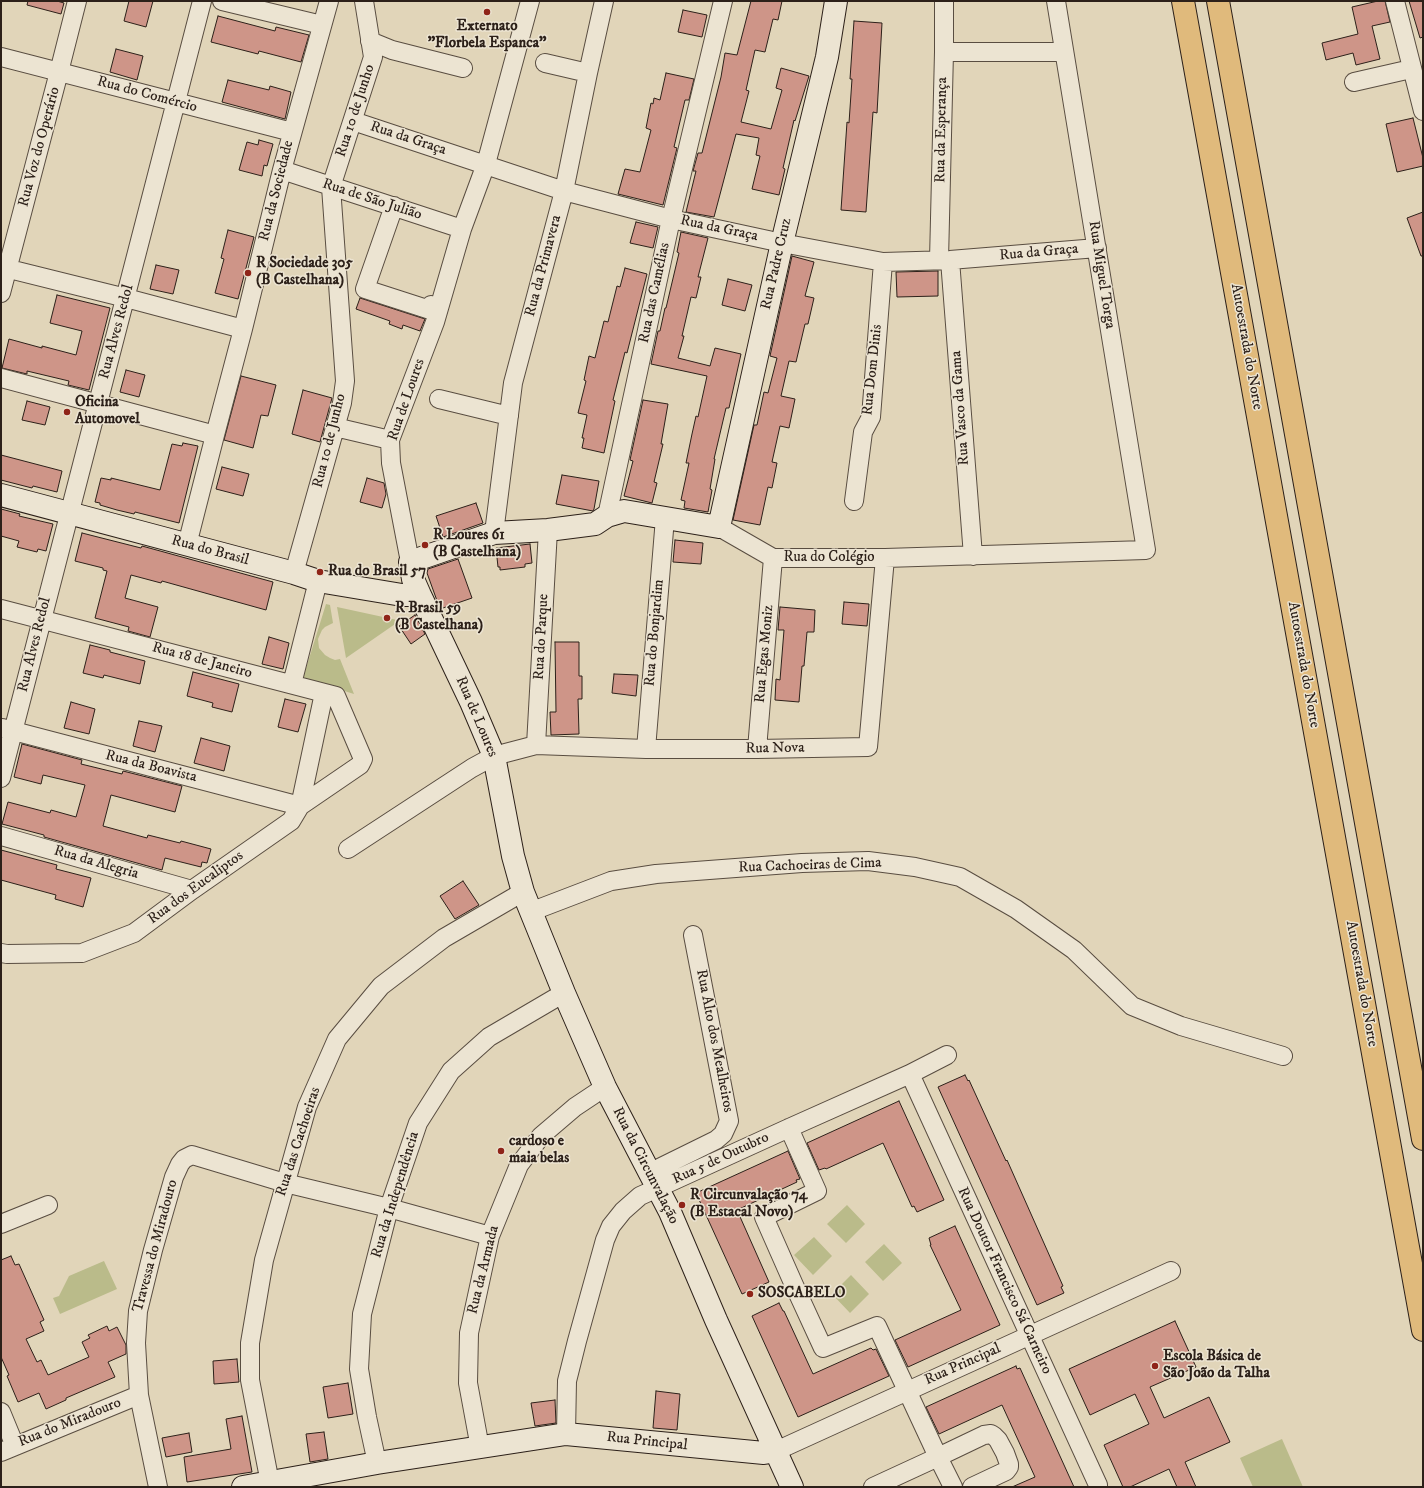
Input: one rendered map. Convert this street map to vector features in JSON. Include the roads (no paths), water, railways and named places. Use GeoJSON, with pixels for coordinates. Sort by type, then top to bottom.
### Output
{"type":"FeatureCollection","features":[{"type":"Feature","properties":{"kind":"highway","name":"Autoestrada do Norte"},"geometry":{"type":"LineString","coordinates":[[1183,1],[1423,1330]]}},
{"type":"Feature","properties":{"kind":"highway"},"geometry":{"type":"LineString","coordinates":[[1218,1],[1423,1139]]}},
{"type":"Feature","properties":{"kind":"street","name":"Rua Voz do Operário"},"geometry":{"type":"LineString","coordinates":[[1,293],[4,268],[59,72],[77,1]]}},
{"type":"Feature","properties":{"kind":"street","name":"Rua Alves Redol"},"geometry":{"type":"LineString","coordinates":[[1,778],[7,730],[42,619],[202,1]]}},
{"type":"Feature","properties":{"kind":"street"},"geometry":{"type":"LineString","coordinates":[[222,1],[322,25]]}},
{"type":"Feature","properties":{"kind":"street","name":"Rua da Sociedade"},"geometry":{"type":"LineString","coordinates":[[187,545],[243,329],[282,170],[329,1]]}},
{"type":"Feature","properties":{"kind":"street","name":"Rua 10 de Junho"},"geometry":{"type":"LineString","coordinates":[[294,573],[342,403],[344,381],[331,187],[373,57],[364,1]]}},
{"type":"Feature","properties":{"kind":"street","name":"Rua de Loures"},"geometry":{"type":"LineString","coordinates":[[511,842],[494,756],[471,702],[413,579],[391,463],[390,440],[439,307],[462,229],[486,164],[530,1]]}},
{"type":"Feature","properties":{"kind":"street","name":"Rua da Primavera"},"geometry":{"type":"LineString","coordinates":[[494,533],[513,383],[564,191],[604,1]]}},
{"type":"Feature","properties":{"kind":"street","name":"Rua das Camélias"},"geometry":{"type":"LineString","coordinates":[[608,516],[671,219],[723,1]]}},
{"type":"Feature","properties":{"kind":"street","name":"Rua Padre Cruz"},"geometry":{"type":"LineString","coordinates":[[719,527],[782,243],[827,57],[836,1]]}},
{"type":"Feature","properties":{"kind":"street","name":"Rua da Esperança"},"geometry":{"type":"LineString","coordinates":[[944,1],[945,260]]}},
{"type":"Feature","properties":{"kind":"street","name":"Rua Miguel Torga"},"geometry":{"type":"LineString","coordinates":[[1056,1],[1146,550]]}},
{"type":"Feature","properties":{"kind":"street"},"geometry":{"type":"LineString","coordinates":[[1395,1],[1411,69],[1423,111]]}},
{"type":"Feature","properties":{"kind":"street"},"geometry":{"type":"LineString","coordinates":[[370,41],[392,50],[463,68]]}},
{"type":"Feature","properties":{"kind":"street"},"geometry":{"type":"LineString","coordinates":[[944,52],[1064,52]]}},
{"type":"Feature","properties":{"kind":"street","name":"Rua do Comércio"},"geometry":{"type":"LineString","coordinates":[[1,57],[292,132]]}},
{"type":"Feature","properties":{"kind":"street"},"geometry":{"type":"LineString","coordinates":[[545,63],[588,73]]}},
{"type":"Feature","properties":{"kind":"street"},"geometry":{"type":"LineString","coordinates":[[1354,82],[1411,69]]}},
{"type":"Feature","properties":{"kind":"street","name":"Rua da Graça"},"geometry":{"type":"LineString","coordinates":[[353,121],[564,191],[671,219],[782,243],[883,262],[945,260],[1097,248]]}},
{"type":"Feature","properties":{"kind":"street","name":"Rua de São Julião"},"geometry":{"type":"LineString","coordinates":[[282,170],[462,229]]}},
{"type":"Feature","properties":{"kind":"street"},"geometry":{"type":"LineString","coordinates":[[394,206],[366,289],[430,310],[431,305],[439,307]]}},
{"type":"Feature","properties":{"kind":"street","name":"Rua Vasco da Gama"},"geometry":{"type":"LineString","coordinates":[[945,260],[973,556]]}},
{"type":"Feature","properties":{"kind":"street","name":"Rua Dom Dinis"},"geometry":{"type":"LineString","coordinates":[[854,501],[863,432],[871,417],[883,262]]}},
{"type":"Feature","properties":{"kind":"street"},"geometry":{"type":"LineString","coordinates":[[4,268],[243,329]]}},
{"type":"Feature","properties":{"kind":"street"},"geometry":{"type":"LineString","coordinates":[[1,378],[215,435]]}},
{"type":"Feature","properties":{"kind":"street"},"geometry":{"type":"LineString","coordinates":[[439,399],[509,416]]}},
{"type":"Feature","properties":{"kind":"street"},"geometry":{"type":"LineString","coordinates":[[335,427],[390,440]]}},
{"type":"Feature","properties":{"kind":"street","name":"Rua do Brasil"},"geometry":{"type":"LineString","coordinates":[[1,495],[294,573],[318,581],[402,595],[420,595]]}},
{"type":"Feature","properties":{"kind":"street","name":"Rua do Colégio"},"geometry":{"type":"LineString","coordinates":[[410,562],[494,533],[548,530],[595,524],[608,516],[624,511],[719,527],[773,558],[885,558],[1146,550]]}},
{"type":"Feature","properties":{"kind":"street","name":"Rua do Bonjardim"},"geometry":{"type":"LineString","coordinates":[[646,749],[665,518]]}},
{"type":"Feature","properties":{"kind":"street","name":"Rua do Parque"},"geometry":{"type":"LineString","coordinates":[[536,745],[548,530]]}},
{"type":"Feature","properties":{"kind":"street","name":"Rua Egas Moniz"},"geometry":{"type":"LineString","coordinates":[[758,749],[773,558]]}},
{"type":"Feature","properties":{"kind":"street","name":"Rua Nova"},"geometry":{"type":"LineString","coordinates":[[348,849],[472,768],[494,756],[536,745],[646,749],[868,747],[885,558]]}},
{"type":"Feature","properties":{"kind":"street"},"geometry":{"type":"LineString","coordinates":[[292,684],[318,581]]}},
{"type":"Feature","properties":{"kind":"street","name":"Rua 18 de Janeiro"},"geometry":{"type":"LineString","coordinates":[[1,609],[336,696],[363,759]]}},
{"type":"Feature","properties":{"kind":"street"},"geometry":{"type":"LineString","coordinates":[[300,806],[324,693]]}},
{"type":"Feature","properties":{"kind":"street","name":"Rua da Boavista"},"geometry":{"type":"LineString","coordinates":[[7,730],[300,806]]}},
{"type":"Feature","properties":{"kind":"street","name":"Rua dos Eucaliptos"},"geometry":{"type":"LineString","coordinates":[[1,953],[82,953],[134,933],[192,890],[291,821],[300,806],[360,765],[363,759]]}},
{"type":"Feature","properties":{"kind":"street","name":"Rua da Alegria"},"geometry":{"type":"LineString","coordinates":[[1,836],[192,890]]}},
{"type":"Feature","properties":{"kind":"street","name":"Rua da Circunvalação"},"geometry":{"type":"LineString","coordinates":[[511,842],[523,892],[564,994],[605,1087],[670,1212],[716,1320],[792,1487]]}},
{"type":"Feature","properties":{"kind":"street","name":"Rua Cachoeiras de Cima"},"geometry":{"type":"LineString","coordinates":[[530,912],[611,881],[656,874],[802,863],[868,861],[915,867],[960,877],[1016,909],[1074,950],[1132,1006],[1181,1026],[1283,1056]]}},
{"type":"Feature","properties":{"kind":"street","name":"Rua das Cachoeiras"},"geometry":{"type":"LineString","coordinates":[[270,1483],[250,1380],[250,1343],[264,1260],[285,1183],[308,1107],[337,1039],[381,986],[444,938],[523,892]]}},
{"type":"Feature","properties":{"kind":"street","name":"Rua Alto dos Mealheiros"},"geometry":{"type":"LineString","coordinates":[[653,1180],[716,1140],[723,1134],[729,1121],[693,936]]}},
{"type":"Feature","properties":{"kind":"street","name":"Rua da Independência"},"geometry":{"type":"LineString","coordinates":[[377,1463],[359,1369],[362,1314],[389,1208],[418,1123],[451,1071],[489,1037],[564,994]]}},
{"type":"Feature","properties":{"kind":"street","name":"Rua 5 de Outubro"},"geometry":{"type":"LineString","coordinates":[[566,1434],[567,1381],[605,1240],[611,1226],[623,1211],[640,1196],[653,1180],[789,1128],[910,1074],[948,1055]]}},
{"type":"Feature","properties":{"kind":"street","name":"Rua Doutor Francisco Sá Carneiro"},"geometry":{"type":"LineString","coordinates":[[910,1074],[1098,1487]]}},
{"type":"Feature","properties":{"kind":"street","name":"Rua da Armada"},"geometry":{"type":"LineString","coordinates":[[480,1448],[468,1383],[469,1333],[490,1236],[519,1165],[541,1136],[575,1107],[605,1087]]}},
{"type":"Feature","properties":{"kind":"street"},"geometry":{"type":"LineString","coordinates":[[789,1128],[817,1191],[764,1217],[800,1299],[823,1348],[877,1326],[952,1487]]}},
{"type":"Feature","properties":{"kind":"street","name":"Travessa do Miradouro"},"geometry":{"type":"LineString","coordinates":[[158,1487],[139,1395],[136,1344],[138,1311],[153,1250],[174,1177],[184,1159],[192,1155],[285,1183]]}},
{"type":"Feature","properties":{"kind":"street"},"geometry":{"type":"LineString","coordinates":[[285,1183],[389,1208],[490,1236]]}},
{"type":"Feature","properties":{"kind":"street"},"geometry":{"type":"LineString","coordinates":[[1,1224],[48,1205]]}},
{"type":"Feature","properties":{"kind":"street","name":"Rua Principal"},"geometry":{"type":"LineString","coordinates":[[243,1487],[377,1463],[566,1434],[764,1454],[776,1451],[1171,1271]]}},
{"type":"Feature","properties":{"kind":"street","name":"Rua do Miradouro"},"geometry":{"type":"LineString","coordinates":[[8,1449],[139,1395]]}},
{"type":"Feature","properties":{"kind":"street"},"geometry":{"type":"LineString","coordinates":[[1,1412],[8,1449]]}},
{"type":"Feature","properties":{"kind":"street"},"geometry":{"type":"LineString","coordinates":[[873,1487],[991,1434],[998,1440],[1005,1453],[1009,1468],[1006,1471],[972,1487]]}},
{"type":"Feature","properties":{"kind":"place","name":"Externato \"Florbela Espanca\""},"geometry":{"type":"Point","coordinates":[487,12]}},
{"type":"Feature","properties":{"kind":"place","name":"R Sociedade 305 (B Castelhana)"},"geometry":{"type":"Point","coordinates":[248,273]}},
{"type":"Feature","properties":{"kind":"place","name":"Oficina Automovel"},"geometry":{"type":"Point","coordinates":[67,412]}},
{"type":"Feature","properties":{"kind":"place","name":"R Loures 61 (B Castelhana)"},"geometry":{"type":"Point","coordinates":[425,545]}},
{"type":"Feature","properties":{"kind":"place","name":"Rua do Brasil 57"},"geometry":{"type":"Point","coordinates":[320,572]}},
{"type":"Feature","properties":{"kind":"place","name":"R Brasil 59 (B Castelhana)"},"geometry":{"type":"Point","coordinates":[387,618]}},
{"type":"Feature","properties":{"kind":"place","name":"cardoso e maia belas"},"geometry":{"type":"Point","coordinates":[501,1151]}},
{"type":"Feature","properties":{"kind":"place","name":"R Circunvalação 74 (B Estacal Novo)"},"geometry":{"type":"Point","coordinates":[682,1205]}},
{"type":"Feature","properties":{"kind":"place","name":"SOSCABELO"},"geometry":{"type":"Point","coordinates":[750,1294]}},
{"type":"Feature","properties":{"kind":"place","name":"Escola Básica de São João da Talha"},"geometry":{"type":"Point","coordinates":[1155,1366]}}]}
